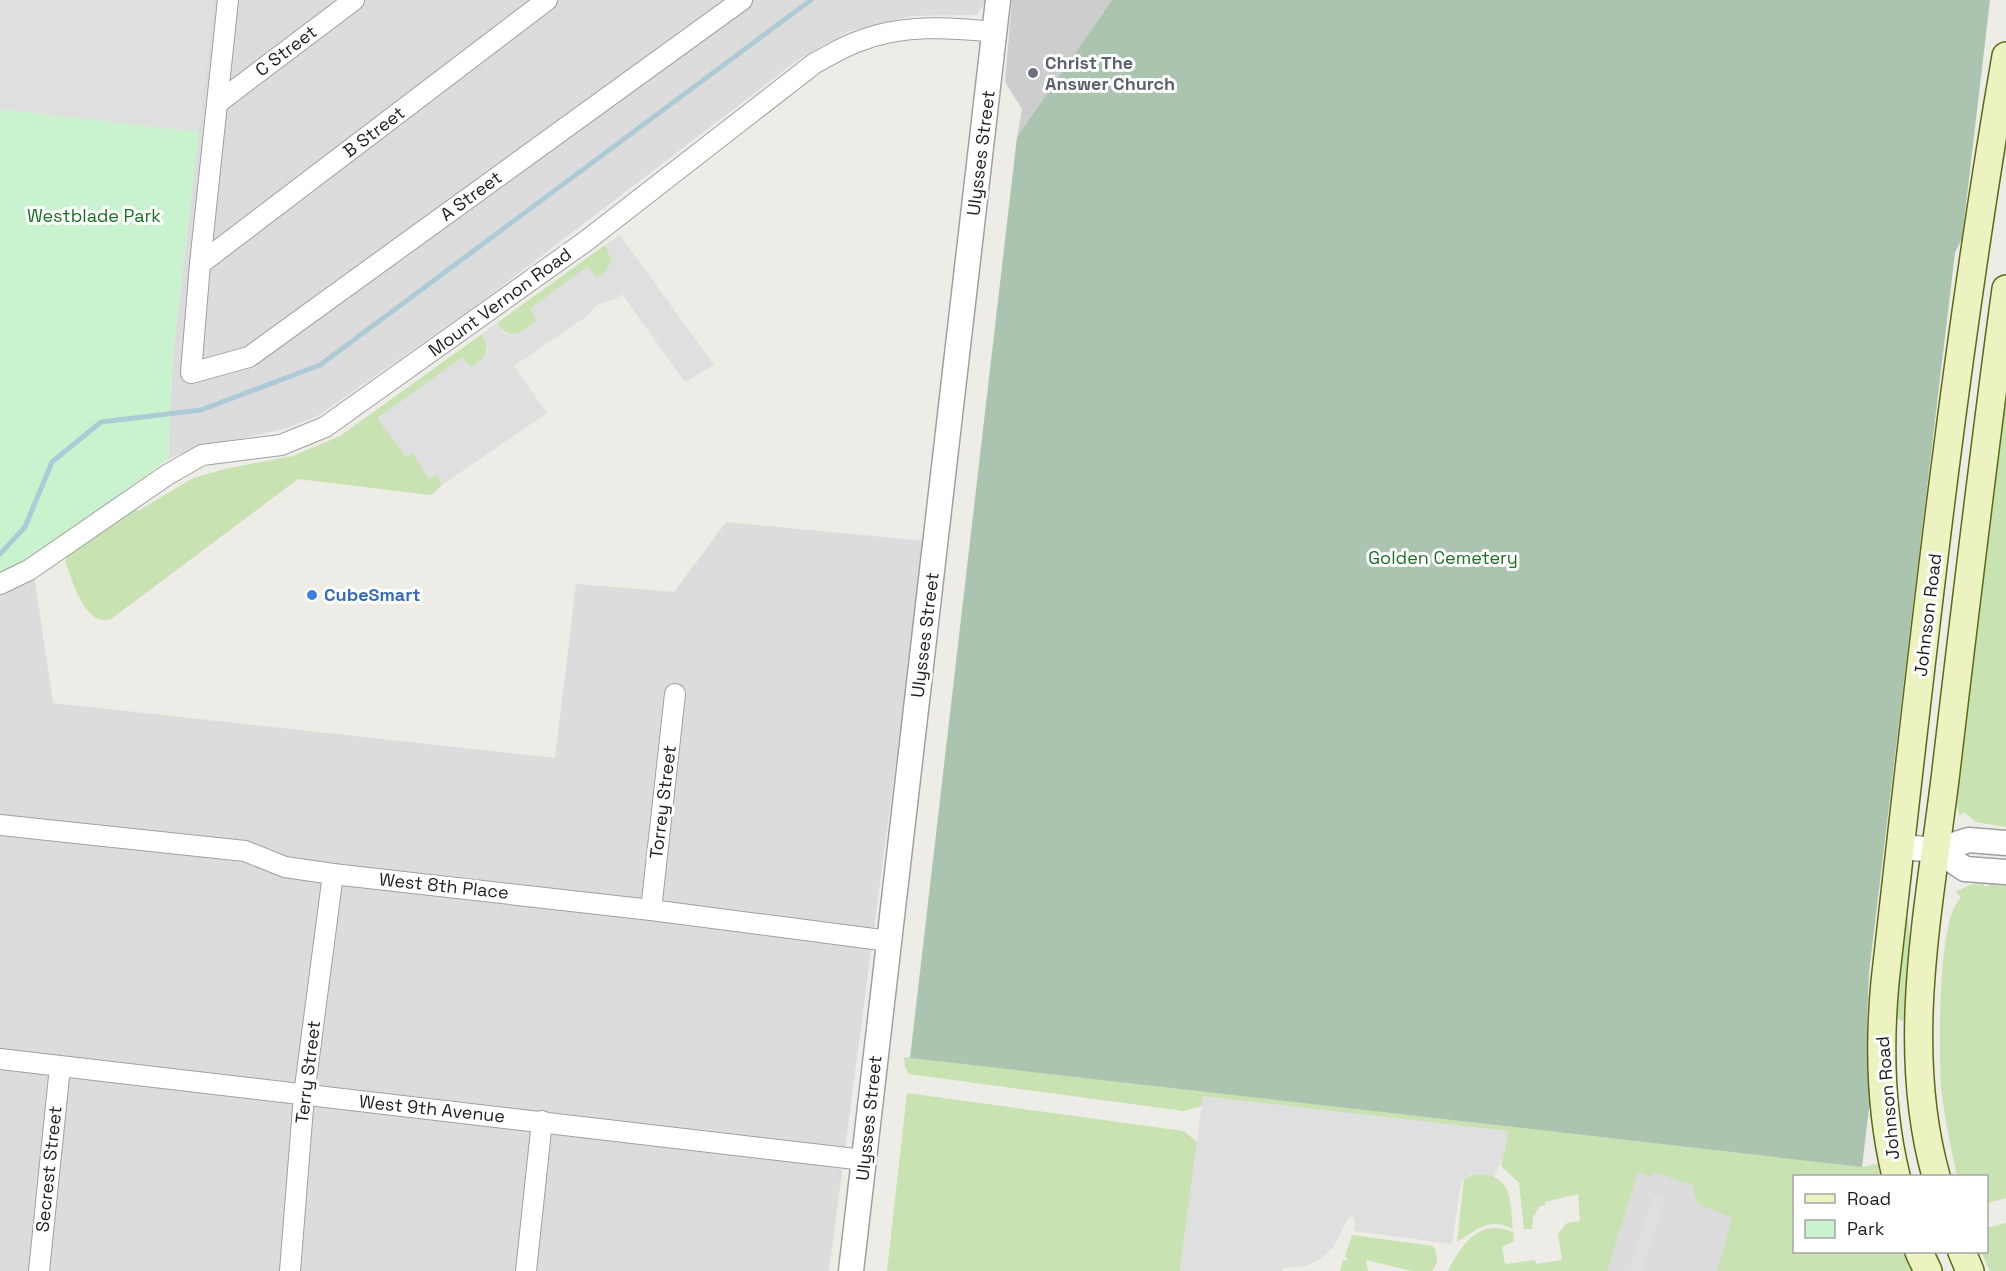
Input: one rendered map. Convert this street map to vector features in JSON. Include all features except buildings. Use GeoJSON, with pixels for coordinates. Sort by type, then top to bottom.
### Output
{"type":"FeatureCollection","features":[{"type":"Feature","properties":{"kind":"main road","name":"Johnson Road"},"geometry":{"type":"LineString","coordinates":[[1896,1175],[1888,1125],[1881,1047],[1885,982],[1984,185],[2006,56]]}},
{"type":"Feature","properties":{"kind":"main road","name":"Johnson Road"},"geometry":{"type":"LineString","coordinates":[[1936,1175],[1922,1115],[1918,1040],[1921,984],[1984,451],[2006,289]]}},
{"type":"Feature","properties":{"kind":"main road"},"geometry":{"type":"LineString","coordinates":[[1920,1253],[1928,1271]]}},
{"type":"Feature","properties":{"kind":"main road"},"geometry":{"type":"LineString","coordinates":[[1963,1253],[1970,1271]]}},
{"type":"Feature","properties":{"kind":"street"},"geometry":{"type":"LineString","coordinates":[[200,264],[219,102],[228,0]]}},
{"type":"Feature","properties":{"kind":"street","name":"C Street"},"geometry":{"type":"LineString","coordinates":[[219,102],[354,0]]}},
{"type":"Feature","properties":{"kind":"street","name":"B Street"},"geometry":{"type":"LineString","coordinates":[[200,264],[548,0]]}},
{"type":"Feature","properties":{"kind":"street","name":"A Street"},"geometry":{"type":"LineString","coordinates":[[200,264],[191,373],[249,357],[742,0]]}},
{"type":"Feature","properties":{"kind":"street","name":"Ulysses Street"},"geometry":{"type":"LineString","coordinates":[[851,1271],[998,0]]}},
{"type":"Feature","properties":{"kind":"street","name":"Mount Vernon Road"},"geometry":{"type":"LineString","coordinates":[[0,584],[28,570],[167,475],[202,455],[280,445],[325,427],[586,241],[815,63],[857,41],[889,33],[936,27],[995,32]]}},
{"type":"Feature","properties":{"kind":"street","name":"Torrey Street"},"geometry":{"type":"LineString","coordinates":[[651,910],[675,694]]}},
{"type":"Feature","properties":{"kind":"street","name":"West 8th Place"},"geometry":{"type":"LineString","coordinates":[[0,825],[245,851],[285,867],[333,874],[651,910],[890,941]]}},
{"type":"Feature","properties":{"kind":"street"},"geometry":{"type":"LineString","coordinates":[[1901,847],[1937,850],[1969,840],[2006,843]]}},
{"type":"Feature","properties":{"kind":"street"},"geometry":{"type":"LineString","coordinates":[[1937,850],[1965,869],[2006,872]]}},
{"type":"Feature","properties":{"kind":"street","name":"Terry Street"},"geometry":{"type":"LineString","coordinates":[[290,1271],[304,1095],[333,874]]}},
{"type":"Feature","properties":{"kind":"street","name":"West 9th Avenue"},"geometry":{"type":"LineString","coordinates":[[0,1059],[542,1120],[864,1160]]}},
{"type":"Feature","properties":{"kind":"street","name":"Secrest Street"},"geometry":{"type":"LineString","coordinates":[[39,1271],[60,1067]]}},
{"type":"Feature","properties":{"kind":"street"},"geometry":{"type":"LineString","coordinates":[[526,1271],[542,1120]]}},
{"type":"Feature","properties":{"kind":"shaded area"},"geometry":{"type":"Polygon","coordinates":[[[0,0],[214,0],[199,132],[0,109],[0,0]]]}},
{"type":"Feature","properties":{"kind":"shaded area"},"geometry":{"type":"Polygon","coordinates":[[[214,0],[987,0],[977,15],[911,16],[847,32],[798,60],[480,303],[318,416],[284,429],[193,449],[168,459],[173,355],[214,0]]]}},
{"type":"Feature","properties":{"kind":"shaded area","name":"Christ The Answer Church"},"geometry":{"type":"Polygon","coordinates":[[[1012,0],[1112,0],[1017,137],[1022,109],[1005,82],[1012,0]]]}},
{"type":"Feature","properties":{"kind":"shaded area"},"geometry":{"type":"Polygon","coordinates":[[[620,235],[714,365],[685,382],[622,294],[614,300],[598,304],[587,316],[514,366],[547,413],[442,485],[438,475],[429,479],[412,453],[406,457],[377,418],[463,357],[470,367],[481,361],[488,349],[482,334],[497,323],[503,332],[509,335],[519,333],[537,320],[530,309],[588,266],[596,278],[607,270],[612,260],[605,245],[620,235]]]}},
{"type":"Feature","properties":{"kind":"shaded area"},"geometry":{"type":"Polygon","coordinates":[[[726,522],[925,541],[829,1271],[0,1271],[0,592],[34,575],[53,703],[555,758],[576,584],[674,592],[726,522]]]}},
{"type":"Feature","properties":{"kind":"shaded area"},"geometry":{"type":"Polygon","coordinates":[[[1203,1096],[1508,1131],[1505,1152],[1494,1176],[1471,1174],[1461,1181],[1452,1244],[1354,1231],[1355,1220],[1352,1216],[1348,1218],[1333,1248],[1316,1262],[1305,1266],[1284,1268],[1282,1271],[1180,1271],[1203,1096]]]}},
{"type":"Feature","properties":{"kind":"shaded area"},"geometry":{"type":"Polygon","coordinates":[[[1625,1138],[1862,1167],[1886,1162],[1889,1175],[1793,1175],[1793,1253],[1919,1271],[1574,1271],[1625,1138]]]}},
{"type":"Feature","properties":{"kind":"shaded area"},"geometry":{"type":"Polygon","coordinates":[[[1653,1196],[1665,1199],[1642,1271],[1629,1271],[1653,1196]]]}},
{"type":"Feature","properties":{"kind":"green space","name":"Golden Cemetery"},"geometry":{"type":"Polygon","coordinates":[[[1112,0],[1990,0],[1962,238],[1955,253],[1869,973],[1867,1018],[1870,1100],[1862,1167],[910,1058],[1017,137],[1112,0]]]}},
{"type":"Feature","properties":{"kind":"green space","name":"Westblade Park"},"geometry":{"type":"Polygon","coordinates":[[[0,109],[199,132],[173,355],[168,459],[50,545],[0,574],[0,109]]]}},
{"type":"Feature","properties":{"kind":"green space"},"geometry":{"type":"Polygon","coordinates":[[[605,245],[612,260],[607,270],[596,278],[588,267],[530,309],[537,320],[517,334],[507,333],[497,323],[605,245]]]}},
{"type":"Feature","properties":{"kind":"green space"},"geometry":{"type":"Polygon","coordinates":[[[482,334],[487,343],[485,357],[470,368],[463,358],[406,456],[411,452],[438,475],[442,485],[431,495],[298,479],[111,619],[102,620],[94,616],[81,601],[65,562],[69,552],[135,509],[138,511],[193,478],[229,468],[293,456],[340,436],[482,334]]]}},
{"type":"Feature","properties":{"kind":"green space"},"geometry":{"type":"Polygon","coordinates":[[[2006,361],[2006,827],[1976,822],[1964,812],[1960,816],[1955,799],[2006,361]]]}},
{"type":"Feature","properties":{"kind":"green space"},"geometry":{"type":"Polygon","coordinates":[[[1985,882],[1984,886],[1989,886],[1989,883],[2006,885],[2006,1198],[1988,1203],[1988,1175],[1957,1175],[1941,1086],[1941,987],[1947,930],[1953,910],[1961,898],[1956,892],[1970,885],[1985,882]]]}},
{"type":"Feature","properties":{"kind":"green space"},"geometry":{"type":"Polygon","coordinates":[[[1908,918],[1912,965],[1907,1020],[1901,1021],[1896,1016],[1905,919],[1908,918]]]}},
{"type":"Feature","properties":{"kind":"green space"},"geometry":{"type":"Polygon","coordinates":[[[904,1057],[1862,1167],[1886,1162],[1889,1175],[1793,1175],[1793,1253],[1912,1253],[1919,1271],[1717,1271],[1731,1222],[1730,1217],[1698,1204],[1692,1185],[1654,1172],[1652,1177],[1638,1172],[1607,1271],[1448,1271],[1466,1243],[1481,1231],[1490,1228],[1513,1232],[1514,1241],[1502,1247],[1505,1264],[1535,1260],[1536,1264],[1562,1260],[1558,1234],[1567,1223],[1580,1221],[1578,1194],[1545,1202],[1545,1205],[1540,1206],[1533,1217],[1532,1229],[1524,1229],[1519,1183],[1501,1166],[1507,1131],[1203,1097],[1202,1106],[1184,1111],[909,1074],[905,1067],[904,1057]]]}},
{"type":"Feature","properties":{"kind":"green space"},"geometry":{"type":"Polygon","coordinates":[[[907,1093],[1184,1131],[1197,1142],[1180,1271],[887,1271],[907,1093]]]}},
{"type":"Feature","properties":{"kind":"green space"},"geometry":{"type":"Polygon","coordinates":[[[1476,1173],[1497,1178],[1507,1190],[1513,1229],[1490,1224],[1457,1242],[1464,1179],[1476,1173]]]}},
{"type":"Feature","properties":{"kind":"green space"},"geometry":{"type":"Polygon","coordinates":[[[2006,1223],[2006,1271],[1990,1271],[1981,1253],[1988,1253],[1988,1228],[2006,1223]]]}},
{"type":"Feature","properties":{"kind":"green space"},"geometry":{"type":"Polygon","coordinates":[[[1352,1235],[1433,1246],[1437,1256],[1436,1265],[1432,1271],[1412,1271],[1366,1260],[1368,1271],[1340,1271],[1343,1260],[1348,1261],[1345,1256],[1352,1235]]]}},
{"type":"Feature","properties":{"kind":"waterway"},"geometry":{"type":"LineString","coordinates":[[0,554],[25,527],[52,462],[101,422],[201,410],[320,365],[811,0]]}},
{"type":"Feature","properties":{"kind":"place","name":"Christ The Answer Church"},"geometry":{"type":"Point","coordinates":[1033,73]}},
{"type":"Feature","properties":{"kind":"place","name":"CubeSmart"},"geometry":{"type":"Point","coordinates":[312,595]}}]}
